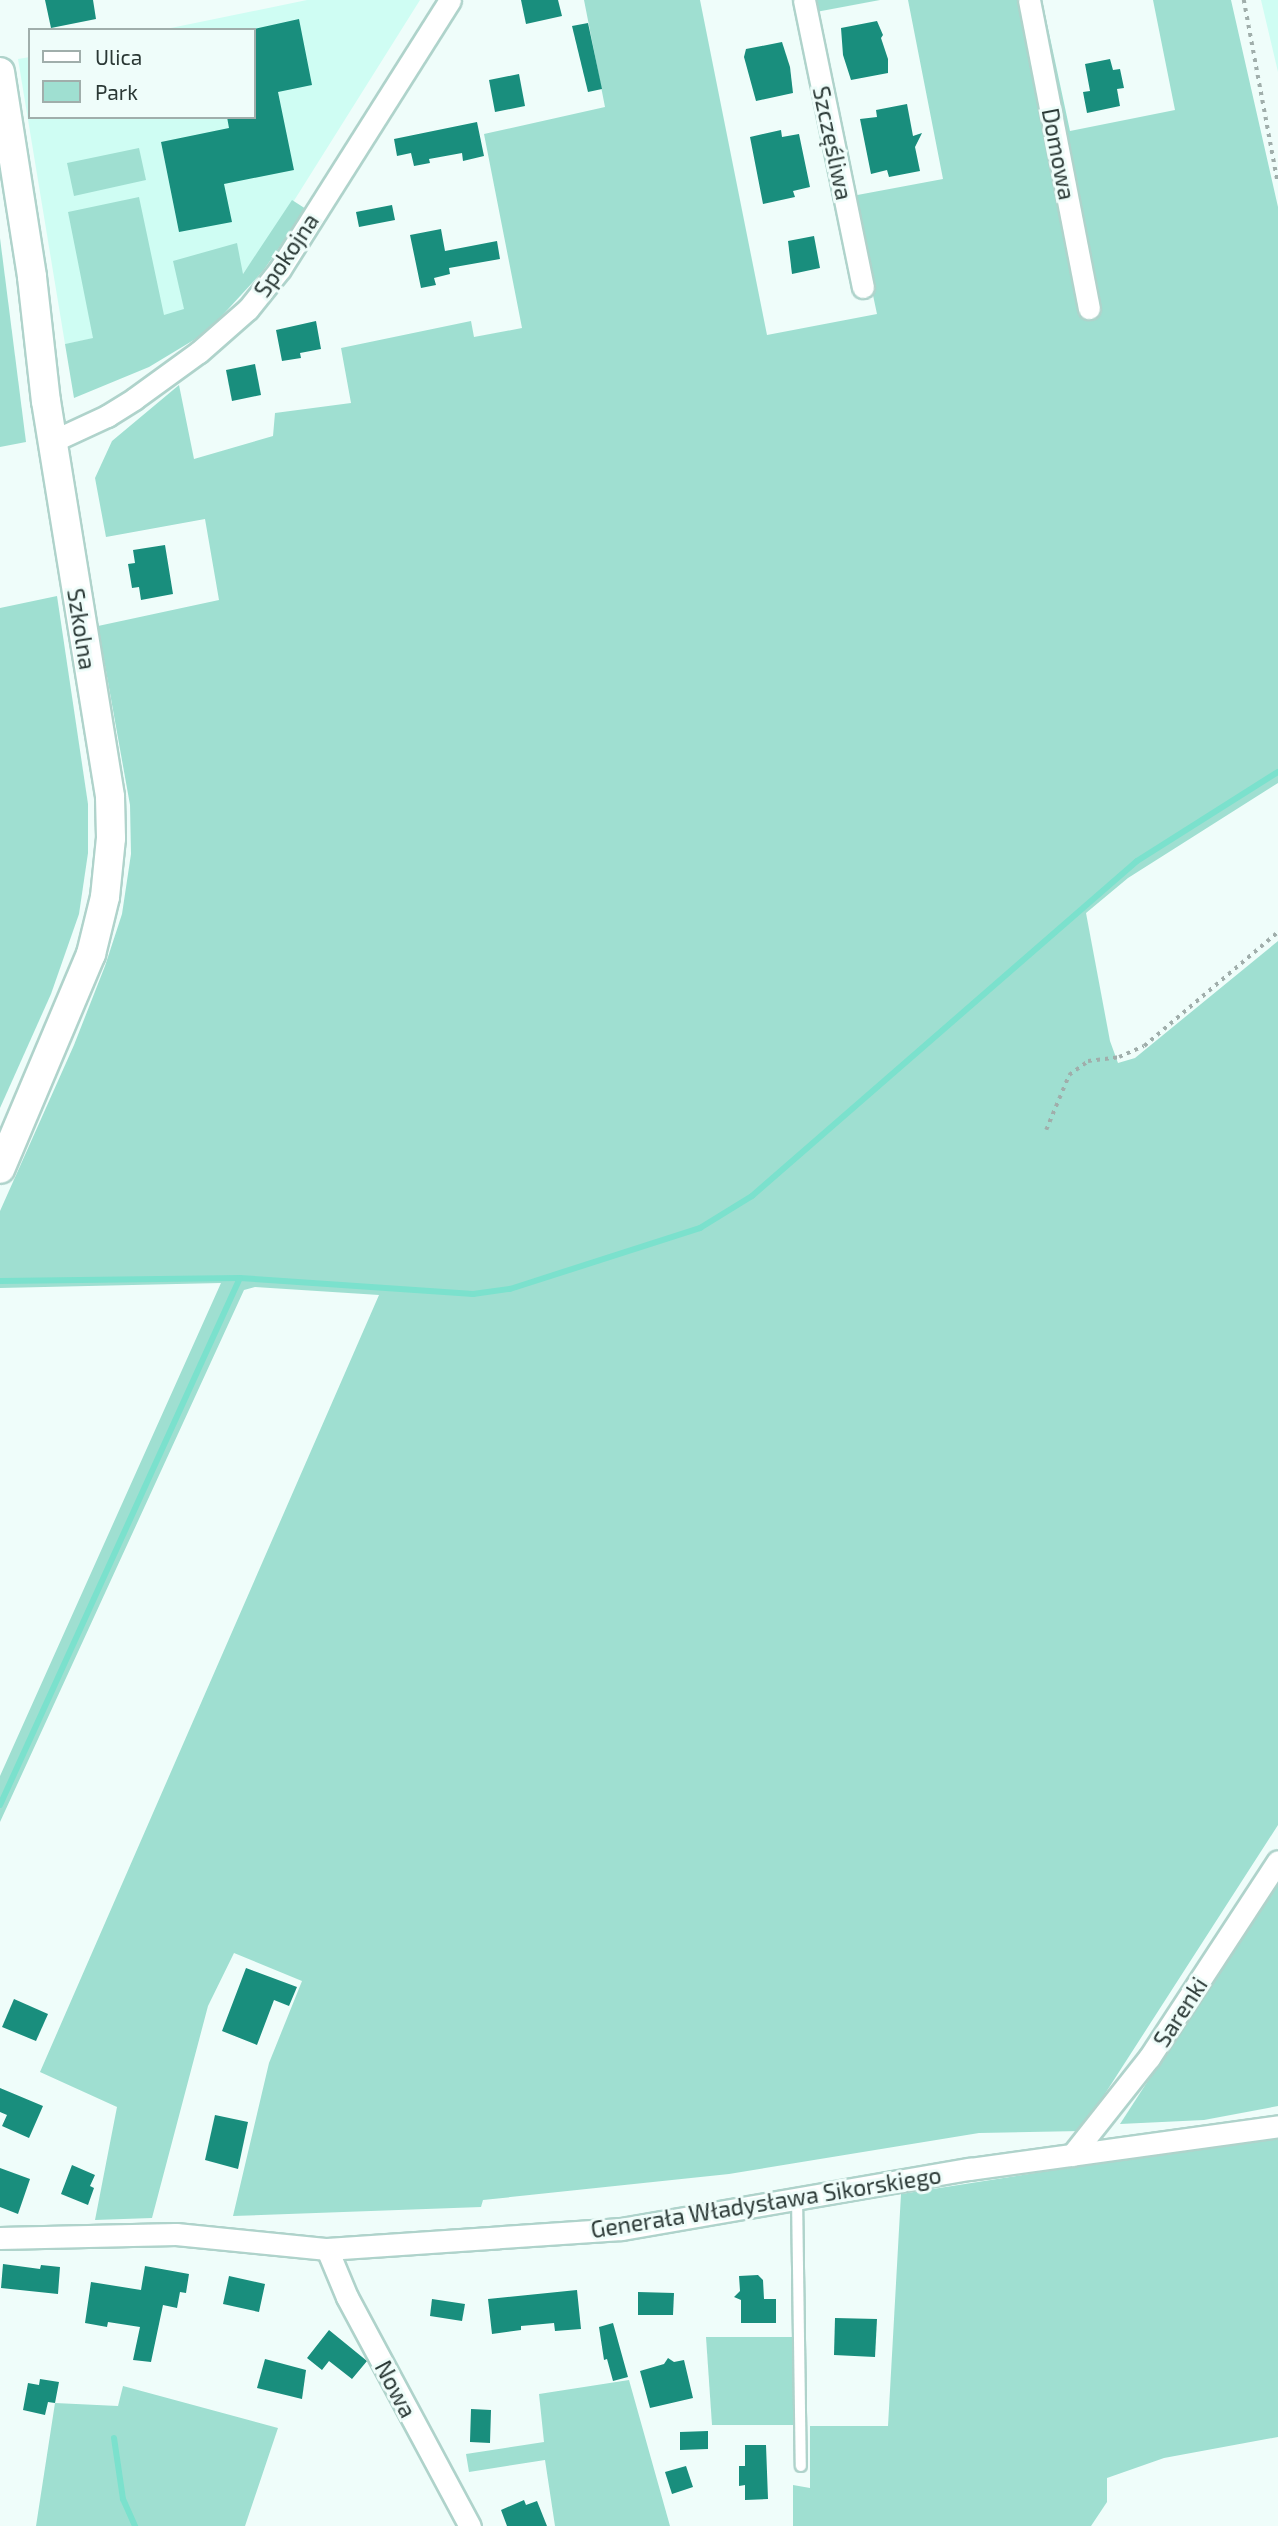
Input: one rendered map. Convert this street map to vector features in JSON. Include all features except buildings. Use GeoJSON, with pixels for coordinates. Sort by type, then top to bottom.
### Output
{"type":"FeatureCollection","features":[{"type":"Feature","properties":{"kind":"street","name":"Spokojna"},"geometry":{"type":"LineString","coordinates":[[52,441],[107,416],[134,399],[199,352],[248,309],[280,269],[450,0]]}},
{"type":"Feature","properties":{"kind":"street","name":"Szczęśliwa"},"geometry":{"type":"LineString","coordinates":[[804,0],[863,287]]}},
{"type":"Feature","properties":{"kind":"street","name":"Domowa"},"geometry":{"type":"LineString","coordinates":[[1029,0],[1089,308]]}},
{"type":"Feature","properties":{"kind":"street","name":"Szkolna"},"geometry":{"type":"LineString","coordinates":[[0,72],[3,119],[32,277],[52,441],[110,797],[110,859],[102,914],[87,964],[0,1169]]}},
{"type":"Feature","properties":{"kind":"street","name":"Sarenki"},"geometry":{"type":"LineString","coordinates":[[1072,2155],[1149,2059],[1278,1861]]}},
{"type":"Feature","properties":{"kind":"street","name":"Generała Władysława Sikorskiego"},"geometry":{"type":"LineString","coordinates":[[0,2238],[176,2234],[327,2249],[621,2229],[797,2196],[1278,2126]]}},
{"type":"Feature","properties":{"kind":"street","name":"Nowa"},"geometry":{"type":"LineString","coordinates":[[327,2249],[347,2297],[470,2526]]}},
{"type":"Feature","properties":{"kind":"lane"},"geometry":{"type":"LineString","coordinates":[[797,2196],[801,2466]]}},
{"type":"Feature","properties":{"kind":"path"},"geometry":{"type":"LineString","coordinates":[[1244,0],[1278,183]]}},
{"type":"Feature","properties":{"kind":"path"},"geometry":{"type":"LineString","coordinates":[[1046,1130],[1069,1075],[1088,1061],[1119,1056],[1144,1045],[1278,932]]}},
{"type":"Feature","properties":{"kind":"shaded area"},"geometry":{"type":"Polygon","coordinates":[[[307,0],[420,0],[285,215],[242,275],[165,324],[65,344],[18,59],[28,57],[28,119],[256,119],[256,28],[171,28],[307,0]]]}},
{"type":"Feature","properties":{"kind":"shaded area"},"geometry":{"type":"Polygon","coordinates":[[[1261,0],[1278,0],[1278,72],[1261,0]]]}},
{"type":"Feature","properties":{"kind":"green space"},"geometry":{"type":"Polygon","coordinates":[[[584,0],[700,0],[767,335],[877,314],[852,196],[943,179],[908,0],[1042,0],[1070,131],[1175,110],[1153,0],[1231,0],[1278,207],[1278,783],[1128,878],[1086,913],[1110,1041],[1118,1063],[1135,1058],[1278,941],[1278,1825],[1081,2131],[979,2133],[729,2174],[483,2200],[481,2207],[233,2216],[269,2063],[302,1981],[234,1953],[208,2006],[152,2218],[95,2220],[117,2107],[40,2072],[379,1295],[255,1287],[244,1290],[0,1822],[0,1776],[221,1283],[0,1288],[0,1211],[74,1045],[105,966],[122,914],[131,854],[130,805],[98,626],[219,600],[205,519],[106,537],[95,478],[112,441],[179,385],[194,459],[273,436],[275,413],[351,403],[341,348],[471,321],[474,337],[522,328],[484,134],[605,107],[584,0]]]}},
{"type":"Feature","properties":{"kind":"green space"},"geometry":{"type":"Polygon","coordinates":[[[814,0],[880,0],[816,12],[814,0]]]}},
{"type":"Feature","properties":{"kind":"green space"},"geometry":{"type":"Polygon","coordinates":[[[139,148],[146,180],[74,196],[67,163],[139,148]]]}},
{"type":"Feature","properties":{"kind":"green space"},"geometry":{"type":"Polygon","coordinates":[[[139,197],[164,315],[184,309],[173,261],[237,243],[243,274],[292,200],[306,209],[263,271],[207,332],[149,367],[74,398],[65,344],[93,338],[68,212],[139,197]]]}},
{"type":"Feature","properties":{"kind":"green space"},"geometry":{"type":"Polygon","coordinates":[[[0,238],[26,442],[0,447],[0,238]]]}},
{"type":"Feature","properties":{"kind":"green space"},"geometry":{"type":"Polygon","coordinates":[[[57,596],[88,804],[88,853],[79,914],[51,994],[0,1108],[0,608],[57,596]]]}},
{"type":"Feature","properties":{"kind":"green space"},"geometry":{"type":"Polygon","coordinates":[[[1278,1880],[1278,2106],[1204,2120],[1120,2124],[1278,1880]]]}},
{"type":"Feature","properties":{"kind":"green space"},"geometry":{"type":"Polygon","coordinates":[[[1278,2135],[1278,2437],[1164,2458],[1107,2478],[1107,2502],[1091,2526],[793,2526],[793,2485],[810,2488],[810,2426],[888,2426],[901,2194],[1278,2135]]]}},
{"type":"Feature","properties":{"kind":"green space"},"geometry":{"type":"Polygon","coordinates":[[[706,2337],[793,2337],[793,2425],[712,2425],[706,2337]]]}},
{"type":"Feature","properties":{"kind":"green space"},"geometry":{"type":"Polygon","coordinates":[[[629,2380],[670,2526],[555,2526],[545,2460],[469,2472],[466,2454],[544,2442],[539,2394],[629,2380]]]}},
{"type":"Feature","properties":{"kind":"green space"},"geometry":{"type":"Polygon","coordinates":[[[123,2386],[278,2428],[245,2526],[36,2526],[55,2403],[118,2406],[123,2386]]]}},
{"type":"Feature","properties":{"kind":"waterway"},"geometry":{"type":"LineString","coordinates":[[0,1281],[240,1278],[473,1294],[510,1289],[700,1228],[752,1196],[1137,861],[1278,772]]}},
{"type":"Feature","properties":{"kind":"waterway"},"geometry":{"type":"LineString","coordinates":[[0,1805],[240,1278]]}},
{"type":"Feature","properties":{"kind":"waterway"},"geometry":{"type":"LineString","coordinates":[[114,2438],[123,2499],[135,2526]]}}]}
